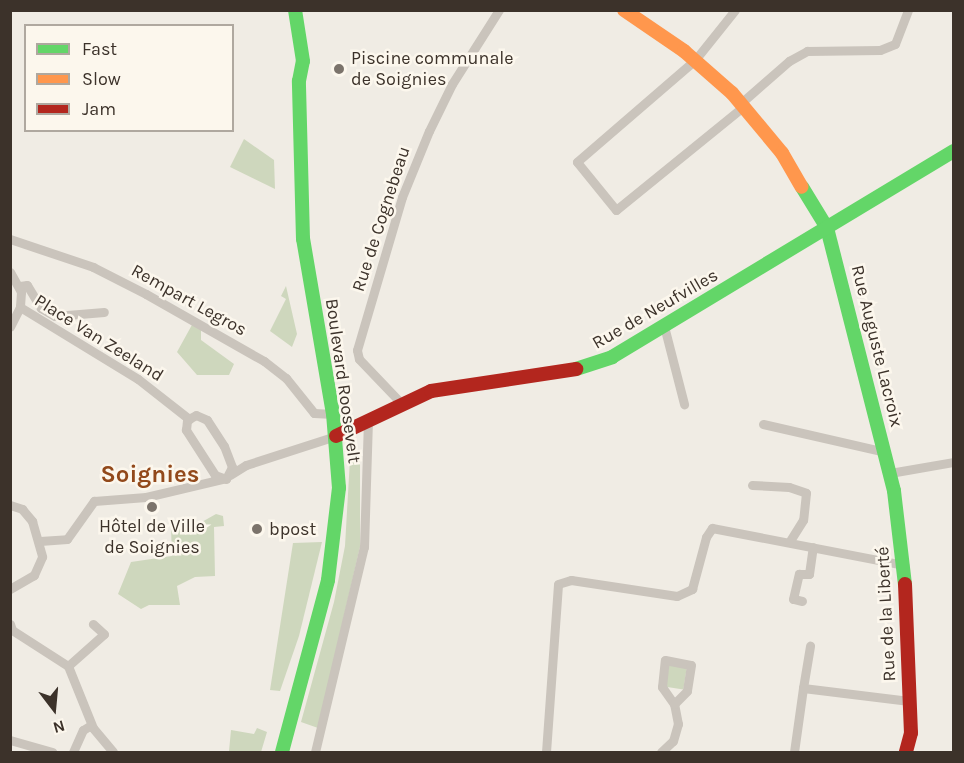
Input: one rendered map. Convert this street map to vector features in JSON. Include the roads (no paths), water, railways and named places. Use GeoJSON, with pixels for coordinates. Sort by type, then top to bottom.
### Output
{"type":"FeatureCollection","features":[{"type":"Feature","properties":{"kind":"main road","name":"Rue Auguste Lacroix"},"geometry":{"type":"LineString","coordinates":[[631,12],[695,60],[742,104],[782,153],[827,228],[890,473]]}},
{"type":"Feature","properties":{"kind":"main road","name":"Boulevard Roosevelt"},"geometry":{"type":"LineString","coordinates":[[282,753],[323,602],[336,539],[339,488],[333,414],[303,238],[298,81],[294,74],[292,43],[296,13]]}},
{"type":"Feature","properties":{"kind":"main road","name":"Rue de Neufvilles"},"geometry":{"type":"LineString","coordinates":[[336,436],[368,423],[401,403],[431,391],[589,367],[664,326],[954,151]]}},
{"type":"Feature","properties":{"kind":"main road","name":"Rue de la Liberté"},"geometry":{"type":"LineString","coordinates":[[890,473],[904,565],[911,733],[906,753]]}},
{"type":"Feature","properties":{"kind":"street","name":"Rue de Cognebeau"},"geometry":{"type":"LineString","coordinates":[[401,403],[357,355],[402,197],[439,109],[499,10]]}},
{"type":"Feature","properties":{"kind":"street"},"geometry":{"type":"LineString","coordinates":[[735,10],[695,60],[577,162],[616,210],[742,104],[789,61],[807,51],[880,50],[895,44],[908,10]]}},
{"type":"Feature","properties":{"kind":"street","name":"Rempart Legros"},"geometry":{"type":"LineString","coordinates":[[10,240],[93,267],[146,294],[264,361],[286,378],[314,413],[333,414]]}},
{"type":"Feature","properties":{"kind":"street"},"geometry":{"type":"LineString","coordinates":[[10,272],[20,286],[20,307],[10,327]]}},
{"type":"Feature","properties":{"kind":"street"},"geometry":{"type":"LineString","coordinates":[[20,286],[27,285],[41,308],[55,316],[104,312]]}},
{"type":"Feature","properties":{"kind":"street","name":"Place Van Zeeland"},"geometry":{"type":"LineString","coordinates":[[20,307],[138,379],[189,419],[200,416],[207,420],[231,462]]}},
{"type":"Feature","properties":{"kind":"street"},"geometry":{"type":"LineString","coordinates":[[664,326],[684,404]]}},
{"type":"Feature","properties":{"kind":"street"},"geometry":{"type":"LineString","coordinates":[[189,419],[188,432],[215,475],[226,478]]}},
{"type":"Feature","properties":{"kind":"street","name":"Boulevard Roosevelt"},"geometry":{"type":"LineString","coordinates":[[315,753],[364,547],[368,423]]}},
{"type":"Feature","properties":{"kind":"street"},"geometry":{"type":"LineString","coordinates":[[763,424],[885,452]]}},
{"type":"Feature","properties":{"kind":"street","name":"Rue de Neufvilles"},"geometry":{"type":"LineString","coordinates":[[246,465],[336,436]]}},
{"type":"Feature","properties":{"kind":"street"},"geometry":{"type":"LineString","coordinates":[[226,478],[231,462],[246,465]]}},
{"type":"Feature","properties":{"kind":"street"},"geometry":{"type":"LineString","coordinates":[[890,473],[954,462]]}},
{"type":"Feature","properties":{"kind":"street"},"geometry":{"type":"LineString","coordinates":[[40,541],[67,539],[94,501],[146,496],[226,478],[246,465]]}},
{"type":"Feature","properties":{"kind":"street"},"geometry":{"type":"LineString","coordinates":[[752,485],[789,487],[806,494],[803,520],[790,541]]}},
{"type":"Feature","properties":{"kind":"street"},"geometry":{"type":"LineString","coordinates":[[10,505],[26,512],[40,541],[42,557],[34,575],[10,589]]}},
{"type":"Feature","properties":{"kind":"street"},"geometry":{"type":"LineString","coordinates":[[546,753],[558,584],[571,580],[676,596],[692,589],[706,537],[712,528],[790,541],[904,565]]}},
{"type":"Feature","properties":{"kind":"street"},"geometry":{"type":"LineString","coordinates":[[802,601],[793,599],[799,574],[809,574],[813,547]]}},
{"type":"Feature","properties":{"kind":"street"},"geometry":{"type":"LineString","coordinates":[[68,666],[104,633],[93,624]]}},
{"type":"Feature","properties":{"kind":"street"},"geometry":{"type":"LineString","coordinates":[[11,627],[68,666],[91,725],[113,753]]}},
{"type":"Feature","properties":{"kind":"street"},"geometry":{"type":"LineString","coordinates":[[794,753],[810,646]]}},
{"type":"Feature","properties":{"kind":"street"},"geometry":{"type":"LineString","coordinates":[[661,753],[673,741],[678,724],[674,704],[662,687],[665,660],[691,665],[687,691],[674,704]]}},
{"type":"Feature","properties":{"kind":"street"},"geometry":{"type":"LineString","coordinates":[[803,688],[909,701]]}},
{"type":"Feature","properties":{"kind":"street"},"geometry":{"type":"LineString","coordinates":[[73,753],[83,730],[91,725]]}},
{"type":"Feature","properties":{"kind":"street"},"geometry":{"type":"LineString","coordinates":[[10,740],[52,753]]}},
{"type":"Feature","properties":{"kind":"place","name":"Piscine communale de Soignies"},"geometry":{"type":"Point","coordinates":[339,69]}},
{"type":"Feature","properties":{"kind":"place","name":"Hôtel de Ville de Soignies"},"geometry":{"type":"Point","coordinates":[152,507]}},
{"type":"Feature","properties":{"kind":"place","name":"bpost"},"geometry":{"type":"Point","coordinates":[257,529]}},
{"type":"Feature","properties":{"kind":"district","name":"Soignies"},"geometry":{"type":"Point","coordinates":[150,475]}}]}
